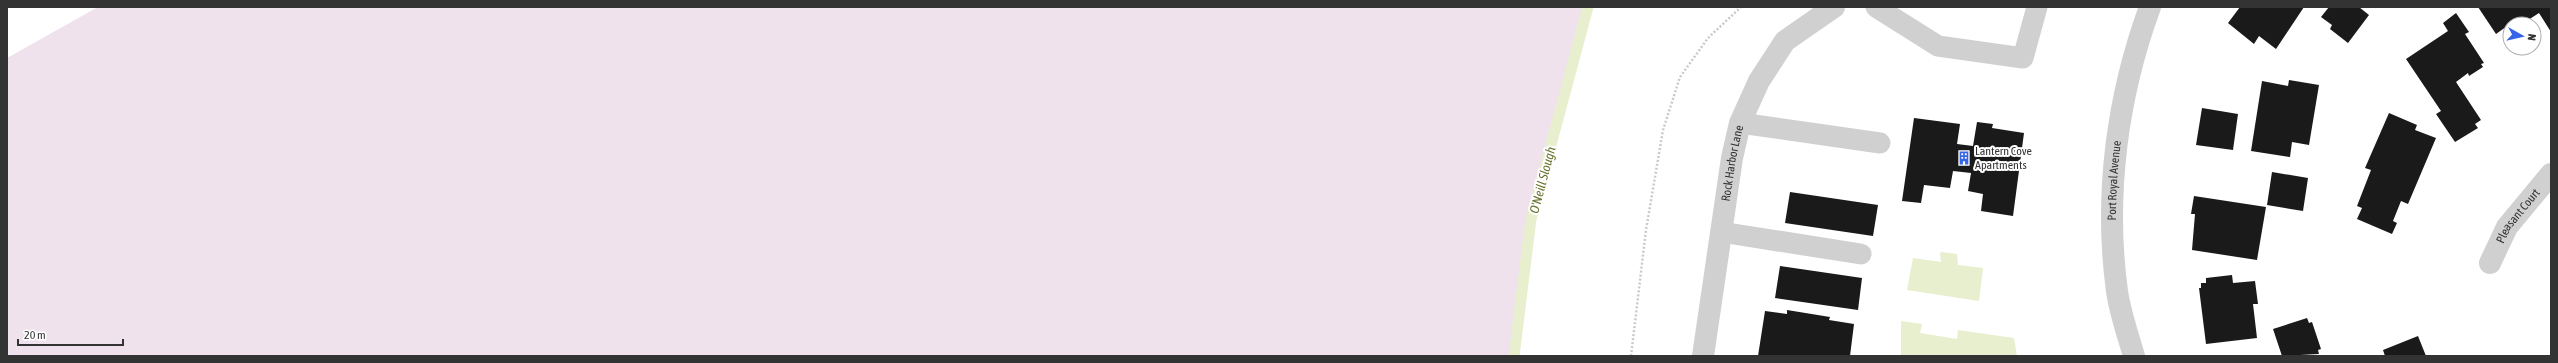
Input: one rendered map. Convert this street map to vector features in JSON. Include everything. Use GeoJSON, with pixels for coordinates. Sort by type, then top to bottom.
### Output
{"type":"FeatureCollection","features":[{"type":"Feature","properties":{"kind":"street","name":"Rock Harbor Lane"},"geometry":{"type":"LineString","coordinates":[[1703,356],[1721,232],[1740,123],[1759,81],[1785,41],[1834,7]]}},
{"type":"Feature","properties":{"kind":"street","name":"Port Royal Avenue"},"geometry":{"type":"LineString","coordinates":[[2134,356],[2117,293],[2111,228],[2116,151],[2126,91],[2140,33],[2150,7]]}},
{"type":"Feature","properties":{"kind":"street","name":"Pleasant Court"},"geometry":{"type":"LineString","coordinates":[[2490,263],[2507,227],[2551,174]]}},
{"type":"Feature","properties":{"kind":"lane"},"geometry":{"type":"LineString","coordinates":[[1876,7],[1938,46],[2023,58],[2037,7]]}},
{"type":"Feature","properties":{"kind":"lane"},"geometry":{"type":"LineString","coordinates":[[1740,123],[1880,143]]}},
{"type":"Feature","properties":{"kind":"lane"},"geometry":{"type":"LineString","coordinates":[[1721,232],[1861,254]]}},
{"type":"Feature","properties":{"kind":"path"},"geometry":{"type":"LineString","coordinates":[[1631,356],[1650,207],[1664,130],[1680,78],[1708,38],[1741,7]]}},
{"type":"Feature","properties":{"kind":"shaded area"},"geometry":{"type":"Polygon","coordinates":[[[98,7],[1588,7],[1531,219],[1514,356],[7,356],[7,58],[98,7]]]}},
{"type":"Feature","properties":{"kind":"shaded area"},"geometry":{"type":"Polygon","coordinates":[[[1940,253],[1957,254],[1958,265],[1983,268],[1979,301],[1907,290],[1913,258],[1941,262],[1940,253]]]}},
{"type":"Feature","properties":{"kind":"shaded area"},"geometry":{"type":"Polygon","coordinates":[[[1901,321],[1922,324],[1920,333],[1957,339],[1958,330],[2014,338],[2017,356],[1901,356],[1901,321]]]}},
{"type":"Feature","properties":{"kind":"building"},"geometry":{"type":"Polygon","coordinates":[[[2240,7],[2304,7],[2276,49],[2259,36],[2254,44],[2228,23],[2240,7]]]}},
{"type":"Feature","properties":{"kind":"building"},"geometry":{"type":"Polygon","coordinates":[[[2329,7],[2359,7],[2369,15],[2348,43],[2330,29],[2332,25],[2321,17],[2329,7]]]}},
{"type":"Feature","properties":{"kind":"building"},"geometry":{"type":"Polygon","coordinates":[[[2478,7],[2551,7],[2551,32],[2539,13],[2534,16],[2502,16],[2502,30],[2496,34],[2478,7]]]}},
{"type":"Feature","properties":{"kind":"building"},"geometry":{"type":"Polygon","coordinates":[[[2456,13],[2469,32],[2465,34],[2484,63],[2481,64],[2483,67],[2469,76],[2468,73],[2456,82],[2481,120],[2475,124],[2478,128],[2455,142],[2436,114],[2441,111],[2406,59],[2448,31],[2443,23],[2456,13]]]}},
{"type":"Feature","properties":{"kind":"building"},"geometry":{"type":"Polygon","coordinates":[[[2289,80],[2319,85],[2309,145],[2292,142],[2290,157],[2251,151],[2262,81],[2288,86],[2289,80]]]}},
{"type":"Feature","properties":{"kind":"building"},"geometry":{"type":"Polygon","coordinates":[[[2202,108],[2238,114],[2233,150],[2196,145],[2202,108]]]}},
{"type":"Feature","properties":{"kind":"building"},"geometry":{"type":"Polygon","coordinates":[[[2389,113],[2417,125],[2415,130],[2436,138],[2408,204],[2401,201],[2393,221],[2397,223],[2392,234],[2357,219],[2362,208],[2357,206],[2371,170],[2365,168],[2389,113]]]}},
{"type":"Feature","properties":{"kind":"building","name":"Lantern Cove Apartments"},"geometry":{"type":"Polygon","coordinates":[[[1914,118],[1960,124],[1957,144],[1973,146],[1977,122],[1993,124],[1992,128],[2024,133],[2013,216],[1981,211],[1983,194],[1968,191],[1971,173],[1953,171],[1950,188],[1924,185],[1921,203],[1902,201],[1914,118]]]}},
{"type":"Feature","properties":{"kind":"building"},"geometry":{"type":"Polygon","coordinates":[[[2272,172],[2308,178],[2303,211],[2267,205],[2272,172]]]}},
{"type":"Feature","properties":{"kind":"building"},"geometry":{"type":"Polygon","coordinates":[[[1790,192],[1878,205],[1873,236],[1785,223],[1790,192]]]}},
{"type":"Feature","properties":{"kind":"building"},"geometry":{"type":"Polygon","coordinates":[[[2194,196],[2266,207],[2257,260],[2192,250],[2195,214],[2191,214],[2194,196]]]}},
{"type":"Feature","properties":{"kind":"building"},"geometry":{"type":"Polygon","coordinates":[[[1780,266],[1862,278],[1858,310],[1775,298],[1780,266]]]}},
{"type":"Feature","properties":{"kind":"building"},"geometry":{"type":"Polygon","coordinates":[[[2232,275],[2233,283],[2255,281],[2258,304],[2253,304],[2257,338],[2206,344],[2199,288],[2201,288],[2201,283],[2206,283],[2206,278],[2232,275]]]}},
{"type":"Feature","properties":{"kind":"building"},"geometry":{"type":"Polygon","coordinates":[[[1787,310],[1830,317],[1829,320],[1854,324],[1850,356],[1758,356],[1765,311],[1787,314],[1787,310]]]}},
{"type":"Feature","properties":{"kind":"building"},"geometry":{"type":"Polygon","coordinates":[[[2307,318],[2309,323],[2312,322],[2321,349],[2318,350],[2319,354],[2282,356],[2273,329],[2307,318]]]}},
{"type":"Feature","properties":{"kind":"building"},"geometry":{"type":"Polygon","coordinates":[[[2418,336],[2426,356],[2385,356],[2383,350],[2418,336]]]}},
{"type":"Feature","properties":{"kind":"waterway","name":"O'Neill Slough"},"geometry":{"type":"LineString","coordinates":[[1514,356],[1531,219],[1588,7]]}},
{"type":"Feature","properties":{"kind":"place","name":"Lantern Cove Apartments"},"geometry":{"type":"Point","coordinates":[1964,158]}}]}
